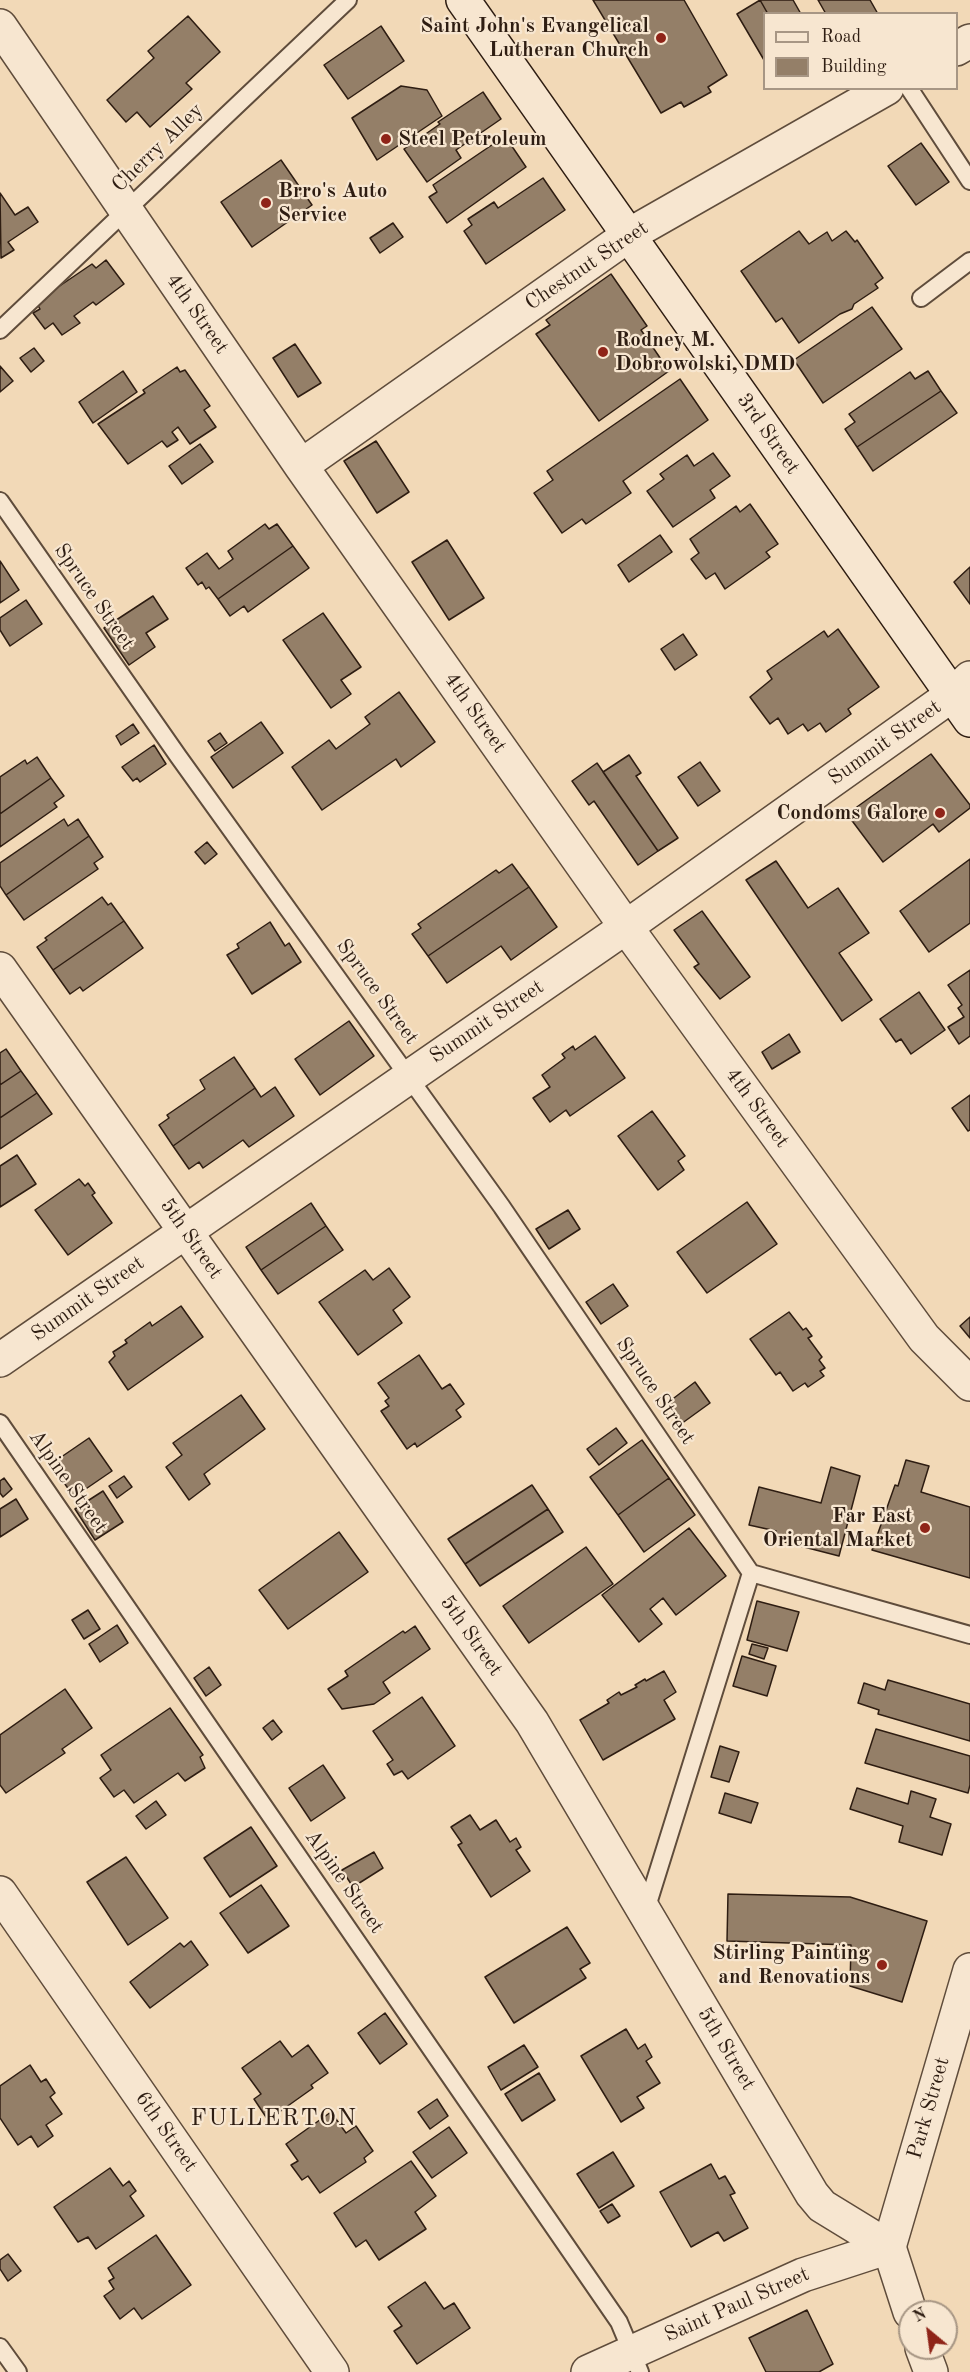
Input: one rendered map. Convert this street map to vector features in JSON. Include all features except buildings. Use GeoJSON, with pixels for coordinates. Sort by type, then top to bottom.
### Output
{"type":"FeatureCollection","features":[{"type":"Feature","properties":{"kind":"street","name":"3rd Street"},"geometry":{"type":"LineString","coordinates":[[463,0],[628,235],[964,698]]}},
{"type":"Feature","properties":{"kind":"street","name":"4th Street"},"geometry":{"type":"LineString","coordinates":[[0,26],[301,466],[626,927],[924,1338],[970,1384]]}},
{"type":"Feature","properties":{"kind":"street","name":"Chestnut Street"},"geometry":{"type":"LineString","coordinates":[[301,466],[628,235],[883,90]]}},
{"type":"Feature","properties":{"kind":"street","name":"Summit Street"},"geometry":{"type":"LineString","coordinates":[[0,1360],[409,1076],[964,698]]}},
{"type":"Feature","properties":{"kind":"street","name":"5th Street"},"geometry":{"type":"LineString","coordinates":[[0,969],[532,1722],[812,2194],[822,2206],[889,2247]]}},
{"type":"Feature","properties":{"kind":"street","name":"6th Street"},"geometry":{"type":"LineString","coordinates":[[0,1893],[332,2372]]}},
{"type":"Feature","properties":{"kind":"street","name":"Park Street"},"geometry":{"type":"LineString","coordinates":[[889,2247],[970,1970]]}},
{"type":"Feature","properties":{"kind":"street","name":"Saint Paul Street"},"geometry":{"type":"LineString","coordinates":[[588,2372],[636,2362],[803,2275],[889,2247]]}},
{"type":"Feature","properties":{"kind":"street"},"geometry":{"type":"LineString","coordinates":[[889,2247],[906,2300]]}},
{"type":"Feature","properties":{"kind":"lane","name":"Cherry Alley"},"geometry":{"type":"LineString","coordinates":[[0,330],[348,0]]}},
{"type":"Feature","properties":{"kind":"lane"},"geometry":{"type":"LineString","coordinates":[[910,90],[970,181]]}},
{"type":"Feature","properties":{"kind":"lane"},"geometry":{"type":"LineString","coordinates":[[921,298],[970,261]]}},
{"type":"Feature","properties":{"kind":"lane","name":"Spruce Street"},"geometry":{"type":"LineString","coordinates":[[0,501],[178,756],[502,1207],[751,1573]]}},
{"type":"Feature","properties":{"kind":"lane","name":"Alpine Street"},"geometry":{"type":"LineString","coordinates":[[0,1423],[620,2322],[636,2362]]}},
{"type":"Feature","properties":{"kind":"lane"},"geometry":{"type":"LineString","coordinates":[[645,1914],[751,1573],[970,1635]]}},
{"type":"Feature","properties":{"kind":"lane"},"geometry":{"type":"LineString","coordinates":[[0,2347],[18,2372]]}},
{"type":"Feature","properties":{"kind":"place","name":"Saint John's Evangelical Lutheran Church"},"geometry":{"type":"Point","coordinates":[661,38]}},
{"type":"Feature","properties":{"kind":"place","name":"Steel Petroleum"},"geometry":{"type":"Point","coordinates":[386,139]}},
{"type":"Feature","properties":{"kind":"place","name":"Brro's Auto Service"},"geometry":{"type":"Point","coordinates":[266,203]}},
{"type":"Feature","properties":{"kind":"place","name":"Rodney M. Dobrowolski, DMD"},"geometry":{"type":"Point","coordinates":[603,352]}},
{"type":"Feature","properties":{"kind":"place","name":"Condoms Galore"},"geometry":{"type":"Point","coordinates":[940,813]}},
{"type":"Feature","properties":{"kind":"place","name":"Far East Oriental Market"},"geometry":{"type":"Point","coordinates":[925,1528]}},
{"type":"Feature","properties":{"kind":"place","name":"Stirling Painting and Renovations"},"geometry":{"type":"Point","coordinates":[882,1965]}},
{"type":"Feature","properties":{"kind":"district","name":"FULLERTON"},"geometry":{"type":"Point","coordinates":[274,2119]}}]}
